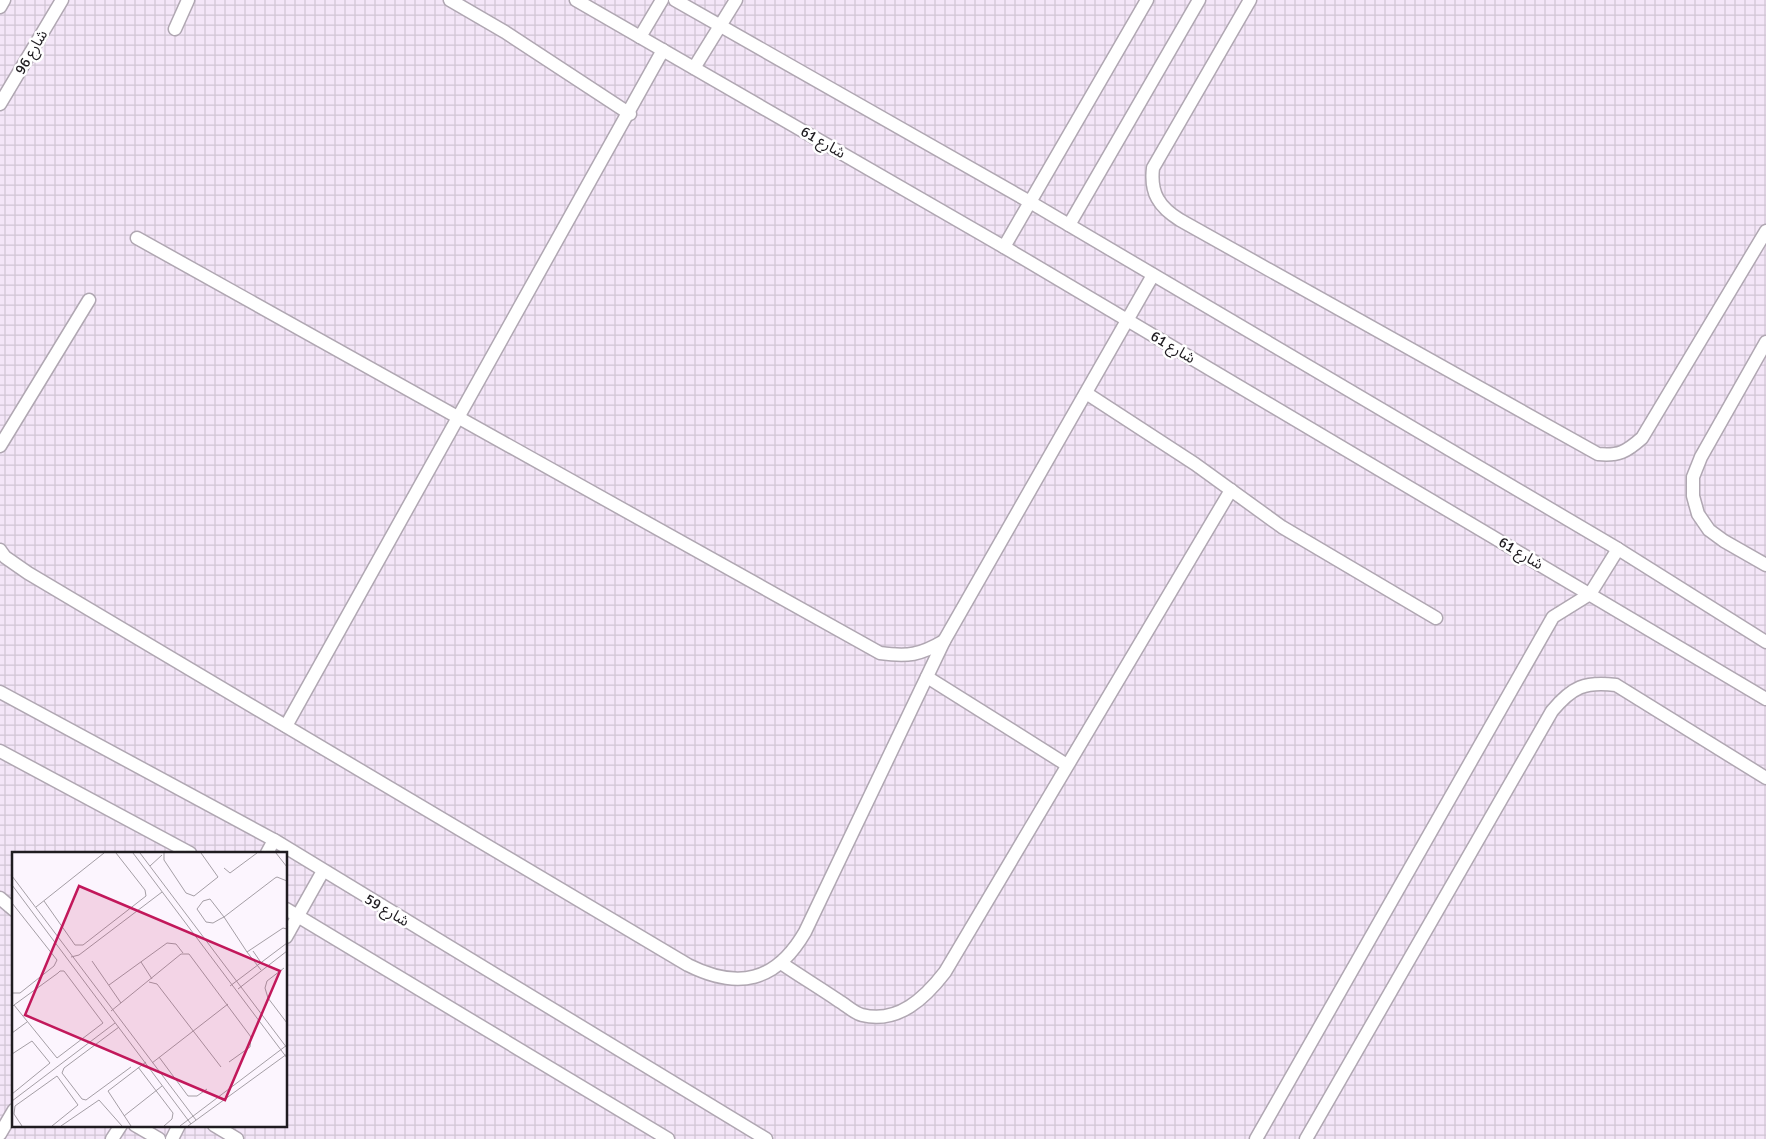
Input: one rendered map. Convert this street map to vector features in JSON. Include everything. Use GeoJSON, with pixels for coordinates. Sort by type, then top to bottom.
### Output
{"type":"FeatureCollection","features":[{"type":"Feature","properties":{"kind":"lane"},"geometry":{"type":"LineString","coordinates":[[0,7],[4,0]]}},
{"type":"Feature","properties":{"kind":"lane","name":"شارع 96"},"geometry":{"type":"LineString","coordinates":[[0,104],[62,0]]}},
{"type":"Feature","properties":{"kind":"lane"},"geometry":{"type":"LineString","coordinates":[[175,29],[188,0]]}},
{"type":"Feature","properties":{"kind":"lane"},"geometry":{"type":"LineString","coordinates":[[450,0],[505,32],[630,114]]}},
{"type":"Feature","properties":{"kind":"lane","name":"شارع 61"},"geometry":{"type":"LineString","coordinates":[[576,0],[1004,247],[1766,700]]}},
{"type":"Feature","properties":{"kind":"lane"},"geometry":{"type":"LineString","coordinates":[[640,37],[662,0]]}},
{"type":"Feature","properties":{"kind":"lane"},"geometry":{"type":"LineString","coordinates":[[675,0],[1030,202],[1618,550],[1766,642]]}},
{"type":"Feature","properties":{"kind":"lane"},"geometry":{"type":"LineString","coordinates":[[694,68],[736,0]]}},
{"type":"Feature","properties":{"kind":"lane"},"geometry":{"type":"LineString","coordinates":[[1004,247],[1147,0]]}},
{"type":"Feature","properties":{"kind":"lane"},"geometry":{"type":"LineString","coordinates":[[1069,225],[1199,0]]}},
{"type":"Feature","properties":{"kind":"lane"},"geometry":{"type":"LineString","coordinates":[[1250,0],[1153,168],[1151,181],[1154,194],[1160,205],[1180,220],[1598,454],[1615,455],[1630,449],[1642,438],[1766,231]]}},
{"type":"Feature","properties":{"kind":"lane"},"geometry":{"type":"LineString","coordinates":[[286,726],[630,114],[663,50]]}},
{"type":"Feature","properties":{"kind":"lane"},"geometry":{"type":"LineString","coordinates":[[137,238],[880,653],[903,656],[917,654],[944,642]]}},
{"type":"Feature","properties":{"kind":"lane"},"geometry":{"type":"LineString","coordinates":[[0,550],[5,557],[28,573],[710,976],[735,979],[759,975],[781,963],[795,949],[805,932],[944,642],[1153,275]]}},
{"type":"Feature","properties":{"kind":"lane"},"geometry":{"type":"LineString","coordinates":[[0,446],[89,300]]}},
{"type":"Feature","properties":{"kind":"lane"},"geometry":{"type":"LineString","coordinates":[[1766,342],[1701,457],[1693,477],[1693,496],[1698,514],[1708,530],[1766,564]]}},
{"type":"Feature","properties":{"kind":"lane"},"geometry":{"type":"LineString","coordinates":[[1086,393],[1231,490],[1282,527],[1436,618]]}},
{"type":"Feature","properties":{"kind":"lane"},"geometry":{"type":"LineString","coordinates":[[781,963],[861,1014],[880,1016],[900,1012],[918,1002],[945,972],[1231,490]]}},
{"type":"Feature","properties":{"kind":"lane"},"geometry":{"type":"LineString","coordinates":[[1256,1139],[1553,617],[1590,594],[1618,550]]}},
{"type":"Feature","properties":{"kind":"lane"},"geometry":{"type":"LineString","coordinates":[[927,677],[1067,765]]}},
{"type":"Feature","properties":{"kind":"lane"},"geometry":{"type":"LineString","coordinates":[[1306,1139],[1547,719],[1564,696],[1580,687],[1598,683],[1616,685],[1766,778]]}},
{"type":"Feature","properties":{"kind":"lane","name":"شارع 59"},"geometry":{"type":"LineString","coordinates":[[0,692],[274,840],[766,1139]]}},
{"type":"Feature","properties":{"kind":"lane"},"geometry":{"type":"LineString","coordinates":[[0,751],[188,852]]}},
{"type":"Feature","properties":{"kind":"lane"},"geometry":{"type":"LineString","coordinates":[[268,852],[274,840]]}},
{"type":"Feature","properties":{"kind":"lane"},"geometry":{"type":"LineString","coordinates":[[288,934],[323,871]]}},
{"type":"Feature","properties":{"kind":"lane"},"geometry":{"type":"LineString","coordinates":[[0,898],[12,908]]}},
{"type":"Feature","properties":{"kind":"lane"},"geometry":{"type":"LineString","coordinates":[[288,910],[668,1139]]}},
{"type":"Feature","properties":{"kind":"lane"},"geometry":{"type":"LineString","coordinates":[[0,1134],[12,1113]]}},
{"type":"Feature","properties":{"kind":"lane"},"geometry":{"type":"LineString","coordinates":[[112,1139],[119,1126]]}},
{"type":"Feature","properties":{"kind":"lane"},"geometry":{"type":"LineString","coordinates":[[137,1126],[159,1139]]}},
{"type":"Feature","properties":{"kind":"lane"},"geometry":{"type":"LineString","coordinates":[[172,1139],[178,1126]]}},
{"type":"Feature","properties":{"kind":"lane"},"geometry":{"type":"LineString","coordinates":[[216,1126],[237,1139]]}},
{"type":"Feature","properties":{"kind":"shaded area"},"geometry":{"type":"Polygon","coordinates":[[[0,0],[1766,0],[1766,1139],[0,1139],[0,0]]]}}]}
